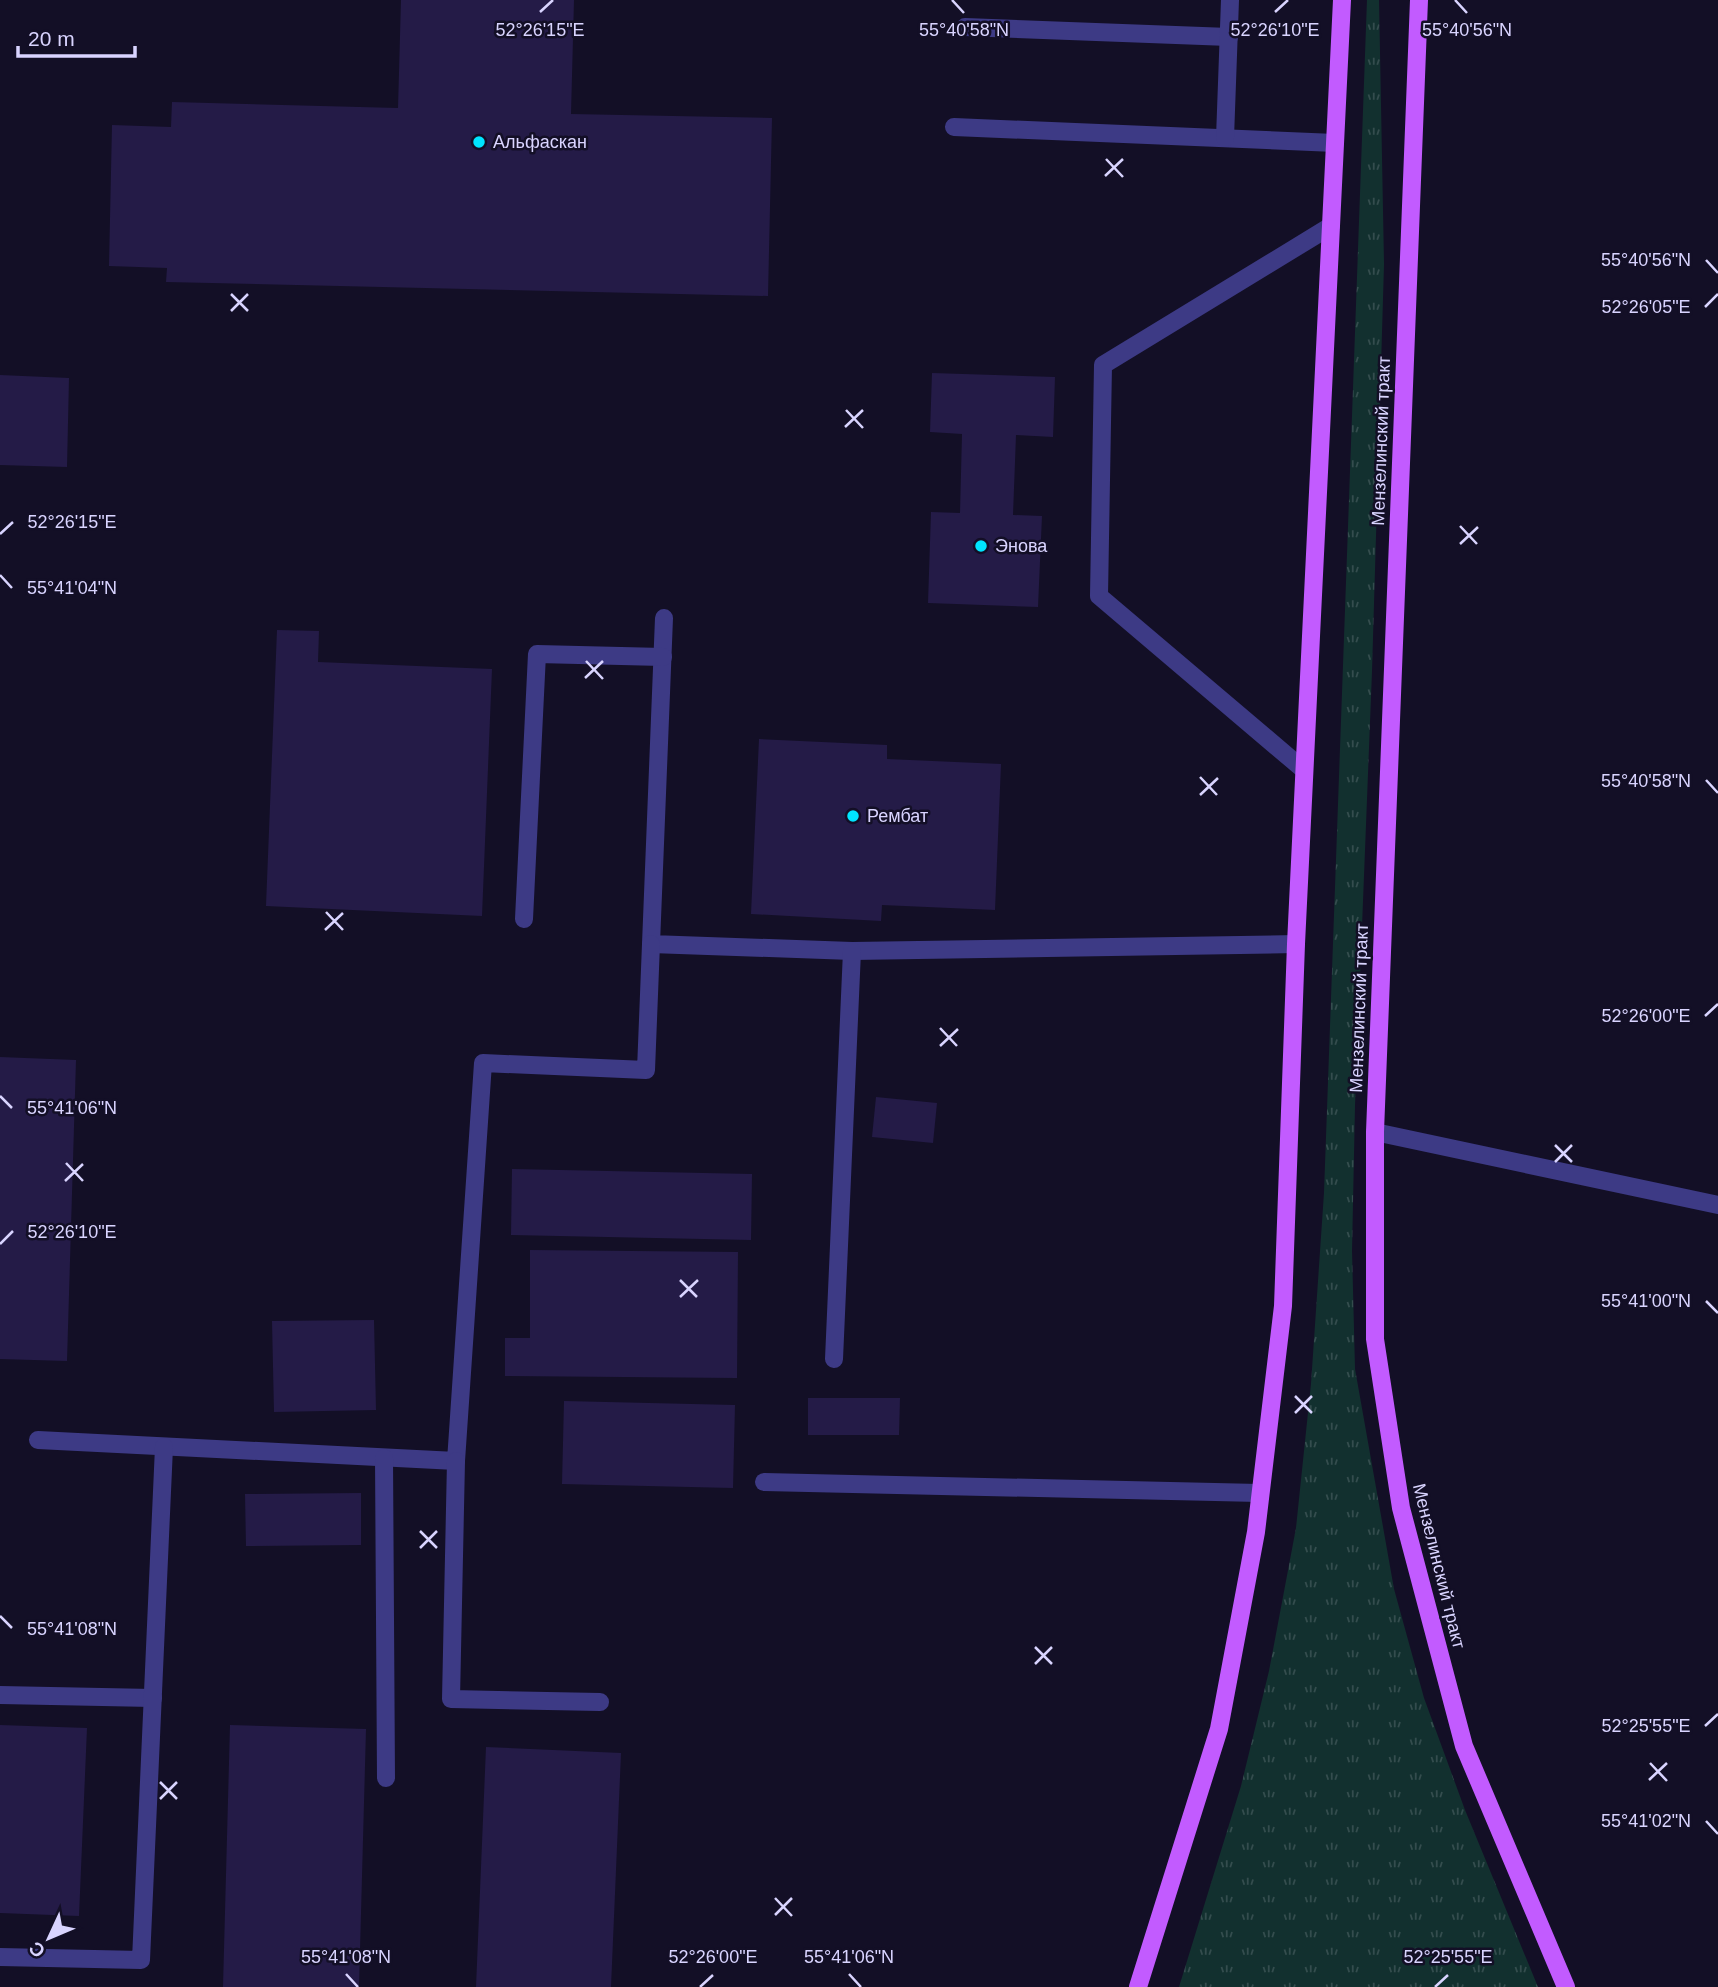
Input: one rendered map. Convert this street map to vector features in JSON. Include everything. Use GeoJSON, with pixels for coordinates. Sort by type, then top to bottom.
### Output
{"type":"FeatureCollection","features":[{"type":"Feature","properties":{"kind":"main road"},"geometry":{"type":"LineString","coordinates":[[1138,1987],[1219,1729],[1256,1532],[1283,1306],[1296,944],[1342,0]]}},
{"type":"Feature","properties":{"kind":"main road","name":"Мензелинский тракт"},"geometry":{"type":"LineString","coordinates":[[1419,0],[1375,1132],[1375,1339],[1401,1508],[1464,1746],[1566,1987]]}},
{"type":"Feature","properties":{"kind":"street"},"geometry":{"type":"LineString","coordinates":[[1225,138],[1230,0]]}},
{"type":"Feature","properties":{"kind":"street"},"geometry":{"type":"LineString","coordinates":[[965,27],[1229,37]]}},
{"type":"Feature","properties":{"kind":"street"},"geometry":{"type":"LineString","coordinates":[[954,127],[1335,143]]}},
{"type":"Feature","properties":{"kind":"street"},"geometry":{"type":"LineString","coordinates":[[1304,769],[1099,596],[1103,365],[1331,226]]}},
{"type":"Feature","properties":{"kind":"street"},"geometry":{"type":"LineString","coordinates":[[600,1702],[451,1699],[456,1461],[483,1063],[646,1070],[664,618]]}},
{"type":"Feature","properties":{"kind":"street"},"geometry":{"type":"LineString","coordinates":[[524,919],[537,654],[663,657]]}},
{"type":"Feature","properties":{"kind":"street"},"geometry":{"type":"LineString","coordinates":[[651,944],[852,951],[1296,944]]}},
{"type":"Feature","properties":{"kind":"street"},"geometry":{"type":"LineString","coordinates":[[834,1359],[852,951]]}},
{"type":"Feature","properties":{"kind":"street"},"geometry":{"type":"LineString","coordinates":[[1375,1132],[1718,1205]]}},
{"type":"Feature","properties":{"kind":"street"},"geometry":{"type":"LineString","coordinates":[[38,1440],[456,1461]]}},
{"type":"Feature","properties":{"kind":"street"},"geometry":{"type":"LineString","coordinates":[[0,1956],[141,1960],[163,1447]]}},
{"type":"Feature","properties":{"kind":"street"},"geometry":{"type":"LineString","coordinates":[[384,1458],[386,1778]]}},
{"type":"Feature","properties":{"kind":"street"},"geometry":{"type":"LineString","coordinates":[[764,1482],[1259,1493]]}},
{"type":"Feature","properties":{"kind":"street"},"geometry":{"type":"LineString","coordinates":[[0,1695],[153,1698]]}},
{"type":"Feature","properties":{"kind":"green space"},"geometry":{"type":"Polygon","coordinates":[[[1367,0],[1379,0],[1384,264],[1355,1105],[1352,1251],[1355,1369],[1394,1589],[1424,1698],[1465,1810],[1538,1987],[1179,1987],[1241,1786],[1269,1671],[1296,1528],[1311,1384],[1324,1193],[1367,0]]]}},
{"type":"Feature","properties":{"kind":"building"},"geometry":{"type":"Polygon","coordinates":[[[401,0],[574,0],[571,114],[772,118],[768,296],[166,282],[167,268],[109,266],[112,125],[171,127],[172,102],[398,108],[401,0]]]}},
{"type":"Feature","properties":{"kind":"building"},"geometry":{"type":"Polygon","coordinates":[[[932,373],[1055,377],[1053,437],[1016,435],[1013,515],[1042,516],[1038,607],[928,603],[931,512],[960,513],[962,434],[930,432],[932,373]]]}},
{"type":"Feature","properties":{"kind":"building"},"geometry":{"type":"Polygon","coordinates":[[[0,375],[69,378],[67,467],[0,465],[0,375]]]}},
{"type":"Feature","properties":{"kind":"building"},"geometry":{"type":"Polygon","coordinates":[[[277,630],[319,631],[318,662],[492,669],[482,916],[266,906],[277,630]]]}},
{"type":"Feature","properties":{"kind":"building"},"geometry":{"type":"Polygon","coordinates":[[[759,739],[887,745],[887,759],[1001,764],[995,910],[882,905],[881,921],[751,914],[759,739]]]}},
{"type":"Feature","properties":{"kind":"building"},"geometry":{"type":"Polygon","coordinates":[[[0,1057],[76,1060],[67,1361],[0,1359],[0,1057]]]}},
{"type":"Feature","properties":{"kind":"building"},"geometry":{"type":"Polygon","coordinates":[[[876,1097],[937,1103],[933,1143],[872,1137],[876,1097]]]}},
{"type":"Feature","properties":{"kind":"building"},"geometry":{"type":"Polygon","coordinates":[[[512,1169],[752,1174],[751,1240],[511,1235],[512,1169]]]}},
{"type":"Feature","properties":{"kind":"building"},"geometry":{"type":"Polygon","coordinates":[[[530,1250],[738,1252],[737,1378],[505,1376],[505,1338],[530,1338],[530,1250]]]}},
{"type":"Feature","properties":{"kind":"building"},"geometry":{"type":"Polygon","coordinates":[[[374,1320],[376,1410],[274,1412],[272,1321],[374,1320]]]}},
{"type":"Feature","properties":{"kind":"building"},"geometry":{"type":"Polygon","coordinates":[[[808,1398],[900,1398],[899,1435],[808,1435],[808,1398]]]}},
{"type":"Feature","properties":{"kind":"building"},"geometry":{"type":"Polygon","coordinates":[[[564,1401],[735,1405],[733,1488],[562,1484],[564,1401]]]}},
{"type":"Feature","properties":{"kind":"building"},"geometry":{"type":"Polygon","coordinates":[[[361,1493],[361,1545],[246,1546],[245,1494],[361,1493]]]}},
{"type":"Feature","properties":{"kind":"building"},"geometry":{"type":"Polygon","coordinates":[[[0,1725],[87,1728],[79,1916],[0,1913],[0,1725]]]}},
{"type":"Feature","properties":{"kind":"building"},"geometry":{"type":"Polygon","coordinates":[[[230,1725],[366,1729],[359,1987],[223,1987],[230,1725]]]}},
{"type":"Feature","properties":{"kind":"building"},"geometry":{"type":"Polygon","coordinates":[[[486,1747],[621,1753],[611,1987],[476,1987],[486,1747]]]}},
{"type":"Feature","properties":{"kind":"place","name":"Альфаскан"},"geometry":{"type":"Point","coordinates":[479,142]}},
{"type":"Feature","properties":{"kind":"place","name":"Энова"},"geometry":{"type":"Point","coordinates":[981,546]}},
{"type":"Feature","properties":{"kind":"place","name":"Рембат"},"geometry":{"type":"Point","coordinates":[853,816]}}]}
